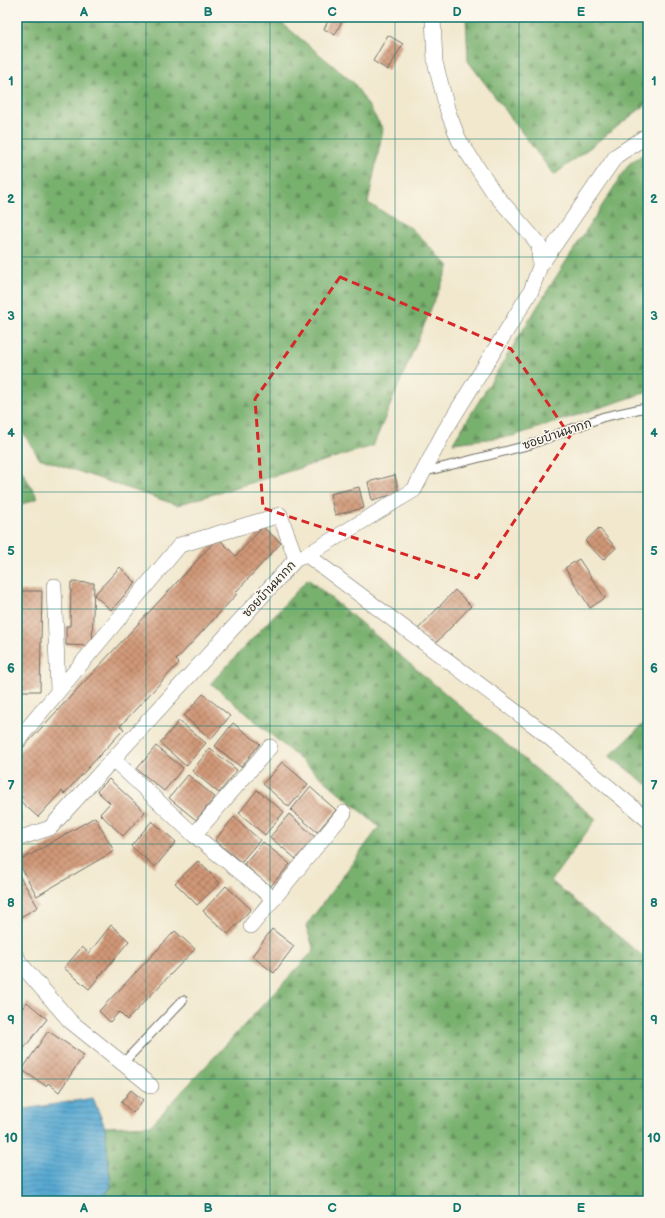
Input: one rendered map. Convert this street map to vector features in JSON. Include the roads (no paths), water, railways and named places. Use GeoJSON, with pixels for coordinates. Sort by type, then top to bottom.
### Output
{"type":"FeatureCollection","features":[{"type":"Feature","properties":{"kind":"street"},"geometry":{"type":"LineString","coordinates":[[433,17],[435,62],[448,112],[459,140],[494,193],[539,245],[540,266]]}},
{"type":"Feature","properties":{"kind":"street"},"geometry":{"type":"LineString","coordinates":[[424,472],[444,432],[531,291],[540,266],[616,156],[648,135]]}},
{"type":"Feature","properties":{"kind":"street","name":"ซอยบ้านนากก"},"geometry":{"type":"LineString","coordinates":[[17,839],[50,828],[302,557],[414,490],[424,472]]}},
{"type":"Feature","properties":{"kind":"street"},"geometry":{"type":"LineString","coordinates":[[17,741],[180,545],[280,515],[302,557],[539,729],[648,820]]}},
{"type":"Feature","properties":{"kind":"street"},"geometry":{"type":"LineString","coordinates":[[54,586],[58,691]]}},
{"type":"Feature","properties":{"kind":"street"},"geometry":{"type":"LineString","coordinates":[[194,835],[270,747]]}},
{"type":"Feature","properties":{"kind":"street"},"geometry":{"type":"LineString","coordinates":[[113,760],[194,835],[274,899]]}},
{"type":"Feature","properties":{"kind":"street"},"geometry":{"type":"LineString","coordinates":[[251,926],[344,813]]}},
{"type":"Feature","properties":{"kind":"street"},"geometry":{"type":"LineString","coordinates":[[17,957],[70,1020],[151,1086]]}},
{"type":"Feature","properties":{"kind":"lane","name":"ซอยบ้านนากก"},"geometry":{"type":"LineString","coordinates":[[424,472],[530,444],[603,417],[648,407]]}},
{"type":"Feature","properties":{"kind":"lane"},"geometry":{"type":"LineString","coordinates":[[123,1063],[183,1000]]}},
{"type":"Feature","properties":{"kind":"water"},"geometry":{"type":"Polygon","coordinates":[[[93,1098],[105,1127],[111,1187],[101,1201],[17,1201],[17,1109],[19,1110],[93,1098]]]}}]}
